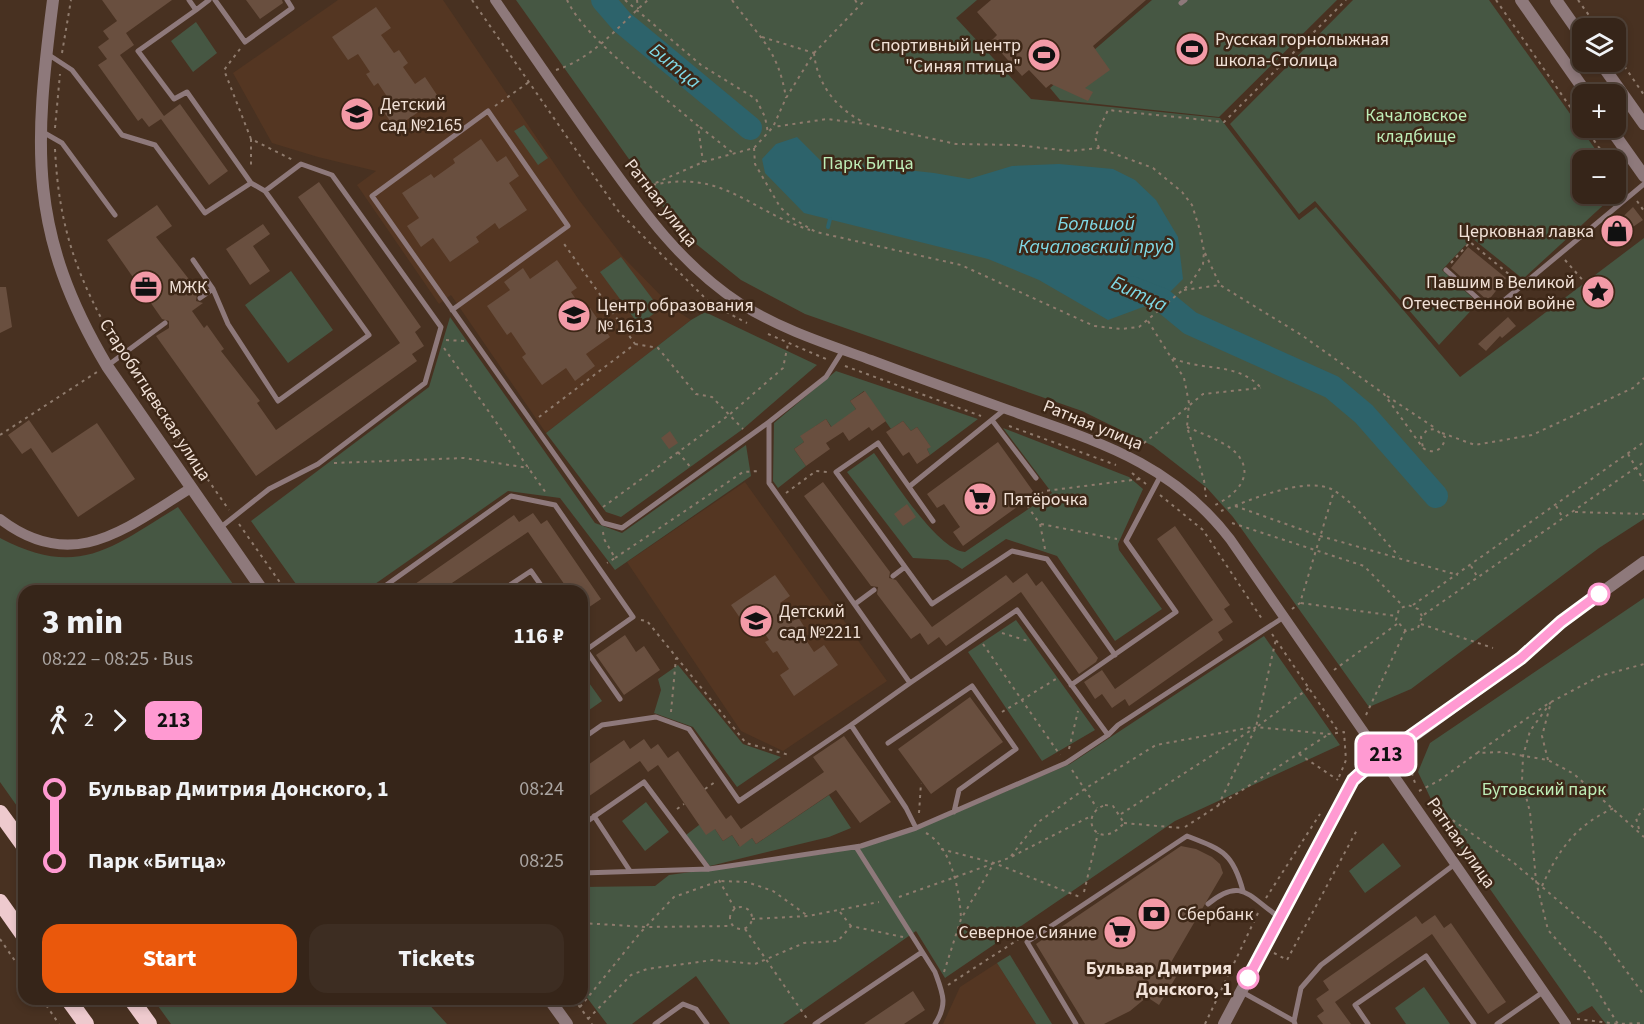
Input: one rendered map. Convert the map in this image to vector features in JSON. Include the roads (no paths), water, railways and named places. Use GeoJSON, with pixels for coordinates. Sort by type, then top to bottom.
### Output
{"type":"FeatureCollection","features":[{"type":"Feature","properties":{"kind":"highway"},"geometry":{"type":"LineString","coordinates":[[0,813],[18,838]]}},
{"type":"Feature","properties":{"kind":"highway"},"geometry":{"type":"LineString","coordinates":[[0,902],[18,928]]}},
{"type":"Feature","properties":{"kind":"highway"},"geometry":{"type":"LineString","coordinates":[[72,1005],[86,1024]]}},
{"type":"Feature","properties":{"kind":"highway"},"geometry":{"type":"LineString","coordinates":[[135,1005],[149,1024]]}},
{"type":"Feature","properties":{"kind":"street","name":"Старобитцевская улица"},"geometry":{"type":"LineString","coordinates":[[53,0],[39,130],[41,183],[47,224],[55,253],[72,301],[107,366],[259,585]]}},
{"type":"Feature","properties":{"kind":"street","name":"Ратная улица"},"geometry":{"type":"LineString","coordinates":[[495,0],[631,195],[690,265],[742,305],[774,322],[843,350],[1112,447],[1162,474],[1214,518],[1287,614],[1380,758],[1542,992],[1570,1022]]}},
{"type":"Feature","properties":{"kind":"street"},"geometry":{"type":"LineString","coordinates":[[1521,0],[1580,84]]}},
{"type":"Feature","properties":{"kind":"street"},"geometry":{"type":"LineString","coordinates":[[1557,0],[1572,22]]}},
{"type":"Feature","properties":{"kind":"street"},"geometry":{"type":"LineString","coordinates":[[1607,72],[1644,124]]}},
{"type":"Feature","properties":{"kind":"street"},"geometry":{"type":"LineString","coordinates":[[1617,138],[1644,176]]}},
{"type":"Feature","properties":{"kind":"street"},"geometry":{"type":"LineString","coordinates":[[0,519],[32,539],[54,545],[76,546],[118,533],[191,488]]}},
{"type":"Feature","properties":{"kind":"street"},"geometry":{"type":"LineString","coordinates":[[1224,1024],[1348,785],[1358,774],[1521,658],[1569,616],[1644,562]]}},
{"type":"Feature","properties":{"kind":"street"},"geometry":{"type":"LineString","coordinates":[[553,1005],[567,1024]]}},
{"type":"Feature","properties":{"kind":"lane"},"geometry":{"type":"LineString","coordinates":[[189,0],[196,10]]}},
{"type":"Feature","properties":{"kind":"lane"},"geometry":{"type":"LineString","coordinates":[[193,260],[213,289],[228,324],[278,401],[369,335],[265,191],[251,183],[187,92],[174,99],[138,51],[209,0]]}},
{"type":"Feature","properties":{"kind":"lane"},"geometry":{"type":"LineString","coordinates":[[215,0],[245,42],[292,8],[286,0]]}},
{"type":"Feature","properties":{"kind":"lane"},"geometry":{"type":"LineString","coordinates":[[46,53],[72,70],[122,135],[155,145],[205,213],[251,183]]}},
{"type":"Feature","properties":{"kind":"lane"},"geometry":{"type":"LineString","coordinates":[[452,310],[568,226],[488,111],[372,196],[452,310],[532,423],[596,512],[603,523],[622,528],[769,422],[826,377],[843,350]]}},
{"type":"Feature","properties":{"kind":"lane"},"geometry":{"type":"LineString","coordinates":[[39,130],[62,143],[115,215]]}},
{"type":"Feature","properties":{"kind":"lane"},"geometry":{"type":"LineString","coordinates":[[219,528],[269,489],[318,464],[425,382],[441,327],[332,175],[301,164],[265,191]]}},
{"type":"Feature","properties":{"kind":"lane"},"geometry":{"type":"LineString","coordinates":[[1446,270],[1485,305],[1495,308],[1644,184]]}},
{"type":"Feature","properties":{"kind":"lane"},"geometry":{"type":"LineString","coordinates":[[200,298],[213,289]]}},
{"type":"Feature","properties":{"kind":"lane"},"geometry":{"type":"LineString","coordinates":[[107,366],[165,323]]}},
{"type":"Feature","properties":{"kind":"lane"},"geometry":{"type":"LineString","coordinates":[[910,486],[1005,409]]}},
{"type":"Feature","properties":{"kind":"lane"},"geometry":{"type":"LineString","coordinates":[[992,420],[1036,478]]}},
{"type":"Feature","properties":{"kind":"lane"},"geometry":{"type":"LineString","coordinates":[[769,422],[769,483],[910,683]]}},
{"type":"Feature","properties":{"kind":"lane"},"geometry":{"type":"LineString","coordinates":[[933,521],[878,442],[836,472],[932,604],[1011,551],[1047,559],[1115,655]]}},
{"type":"Feature","properties":{"kind":"lane"},"geometry":{"type":"LineString","coordinates":[[1071,685],[1176,612],[1126,541],[1162,474]]}},
{"type":"Feature","properties":{"kind":"lane"},"geometry":{"type":"LineString","coordinates":[[386,585],[511,496],[555,505],[633,617],[588,649]]}},
{"type":"Feature","properties":{"kind":"lane"},"geometry":{"type":"LineString","coordinates":[[893,576],[905,567]]}},
{"type":"Feature","properties":{"kind":"lane"},"geometry":{"type":"LineString","coordinates":[[510,585],[531,571],[541,585]]}},
{"type":"Feature","properties":{"kind":"lane"},"geometry":{"type":"LineString","coordinates":[[855,604],[874,590]]}},
{"type":"Feature","properties":{"kind":"lane"},"geometry":{"type":"LineString","coordinates":[[588,735],[602,725],[656,717],[689,729],[739,801],[1017,610],[1108,735]]}},
{"type":"Feature","properties":{"kind":"lane"},"geometry":{"type":"LineString","coordinates":[[588,873],[709,869],[856,847],[916,828],[1066,763],[1108,735],[1118,725],[1287,614]]}},
{"type":"Feature","properties":{"kind":"lane"},"geometry":{"type":"LineString","coordinates":[[588,653],[620,699]]}},
{"type":"Feature","properties":{"kind":"lane"},"geometry":{"type":"LineString","coordinates":[[888,743],[972,686],[1016,749],[959,790],[954,812]]}},
{"type":"Feature","properties":{"kind":"lane"},"geometry":{"type":"LineString","coordinates":[[851,725],[906,808],[916,828]]}},
{"type":"Feature","properties":{"kind":"lane"},"geometry":{"type":"LineString","coordinates":[[588,820],[644,782],[709,869]]}},
{"type":"Feature","properties":{"kind":"lane"},"geometry":{"type":"LineString","coordinates":[[594,816],[630,872]]}},
{"type":"Feature","properties":{"kind":"lane"},"geometry":{"type":"LineString","coordinates":[[1076,1024],[1027,942],[1187,836],[1216,847],[1236,865],[1243,891],[1279,917]]}},
{"type":"Feature","properties":{"kind":"lane"},"geometry":{"type":"LineString","coordinates":[[856,847],[935,972],[943,993],[944,1011],[935,1024]]}},
{"type":"Feature","properties":{"kind":"lane"},"geometry":{"type":"LineString","coordinates":[[1241,991],[1294,1023],[1301,988],[1321,965],[1455,864]]}},
{"type":"Feature","properties":{"kind":"lane"},"geometry":{"type":"LineString","coordinates":[[1208,904],[1224,891],[1243,891]]}},
{"type":"Feature","properties":{"kind":"lane"},"geometry":{"type":"LineString","coordinates":[[813,1024],[922,952]]}},
{"type":"Feature","properties":{"kind":"lane"},"geometry":{"type":"LineString","coordinates":[[1368,1024],[1355,1005],[1426,956],[1474,1024]]}},
{"type":"Feature","properties":{"kind":"lane"},"geometry":{"type":"LineString","coordinates":[[1497,1024],[1542,992]]}},
{"type":"Feature","properties":{"kind":"lane"},"geometry":{"type":"LineString","coordinates":[[655,1024],[683,1004],[696,1009],[707,1024]]}},
{"type":"Feature","properties":{"kind":"water","name":"Большой Качаловский пруд"},"geometry":{"type":"Polygon","coordinates":[[[797,137],[825,165],[861,165],[969,179],[1012,166],[1059,164],[1113,169],[1135,180],[1156,200],[1178,237],[1183,279],[1162,300],[1108,320],[1039,280],[988,259],[804,213],[765,173],[762,159],[776,144],[797,137]]]}},
{"type":"Feature","properties":{"kind":"waterway","name":"Битца"},"geometry":{"type":"LineString","coordinates":[[603,0],[622,22],[750,128]]}},
{"type":"Feature","properties":{"kind":"waterway"},"geometry":{"type":"LineString","coordinates":[[828,227],[830,219]]}},
{"type":"Feature","properties":{"kind":"waterway","name":"Битца"},"geometry":{"type":"LineString","coordinates":[[1131,288],[1162,300],[1190,323],[1332,387],[1364,414],[1436,496]]}},
{"type":"Feature","properties":{"kind":"place","name":"Русская горнолыжная школа-Столица"},"geometry":{"type":"Point","coordinates":[1192,49]}},
{"type":"Feature","properties":{"kind":"place","name":"Спортивный центр \"Синяя птица\""},"geometry":{"type":"Point","coordinates":[1044,55]}},
{"type":"Feature","properties":{"kind":"place","name":"Детский сад №2165"},"geometry":{"type":"Point","coordinates":[357,114]}},
{"type":"Feature","properties":{"kind":"place","name":"Церковная лавка"},"geometry":{"type":"Point","coordinates":[1617,231]}},
{"type":"Feature","properties":{"kind":"place","name":"МЖК"},"geometry":{"type":"Point","coordinates":[146,287]}},
{"type":"Feature","properties":{"kind":"place","name":"Павшим в Великой Отечественной войне"},"geometry":{"type":"Point","coordinates":[1598,292]}},
{"type":"Feature","properties":{"kind":"place","name":"Центр образования № 1613"},"geometry":{"type":"Point","coordinates":[574,315]}},
{"type":"Feature","properties":{"kind":"place","name":"Пятёрочка"},"geometry":{"type":"Point","coordinates":[980,499]}},
{"type":"Feature","properties":{"kind":"place","name":"Детский сад №2211"},"geometry":{"type":"Point","coordinates":[756,621]}},
{"type":"Feature","properties":{"kind":"place","name":"Сбербанк"},"geometry":{"type":"Point","coordinates":[1154,914]}},
{"type":"Feature","properties":{"kind":"place","name":"Северное Сияние"},"geometry":{"type":"Point","coordinates":[1120,932]}},
{"type":"Feature","properties":{"kind":"place","name":"Бульвар Дмитрия Донского, 1"},"geometry":{"type":"Point","coordinates":[1248,978]}},
{"type":"Feature","properties":{"kind":"park label","name":"Качаловское кладбище"},"geometry":{"type":"Point","coordinates":[1416,125]}},
{"type":"Feature","properties":{"kind":"park label","name":"Парк Битца"},"geometry":{"type":"Point","coordinates":[868,163]}},
{"type":"Feature","properties":{"kind":"park label","name":"Бутовский парк"},"geometry":{"type":"Point","coordinates":[1544,789]}}]}
